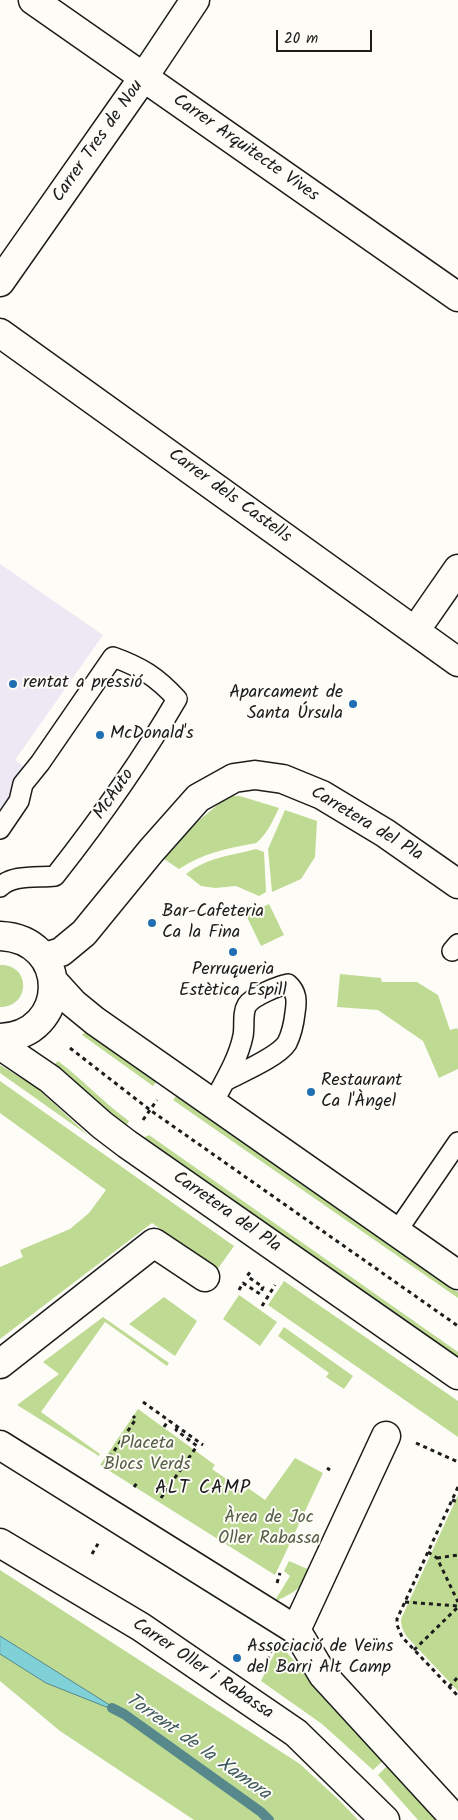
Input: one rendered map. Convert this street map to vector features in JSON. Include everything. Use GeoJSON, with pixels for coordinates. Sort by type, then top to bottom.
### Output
{"type":"FeatureCollection","features":[{"type":"Feature","properties":{"kind":"street","name":"Carrer Arquitecte Vives"},"geometry":{"type":"LineString","coordinates":[[33,0],[458,297]]}},
{"type":"Feature","properties":{"kind":"street","name":"Carrer Tres de Nou"},"geometry":{"type":"LineString","coordinates":[[0,282],[144,78],[195,0]]}},
{"type":"Feature","properties":{"kind":"street","name":"Carrer dels Castells"},"geometry":{"type":"LineString","coordinates":[[0,333],[458,662]]}},
{"type":"Feature","properties":{"kind":"street"},"geometry":{"type":"LineString","coordinates":[[424,618],[458,569]]}},
{"type":"Feature","properties":{"kind":"street","name":"Carretera del Pla"},"geometry":{"type":"LineString","coordinates":[[49,969],[60,952],[84,933],[151,851],[198,798],[234,778],[255,775],[282,779],[322,795],[385,833],[458,884]]}},
{"type":"Feature","properties":{"kind":"street"},"geometry":{"type":"LineString","coordinates":[[0,936],[13,936],[36,948],[73,1004],[95,1021],[458,1275]]}},
{"type":"Feature","properties":{"kind":"street"},"geometry":{"type":"LineString","coordinates":[[0,1038],[24,1033],[43,1018],[50,1006],[53,994],[49,969]]}},
{"type":"Feature","properties":{"kind":"street","name":"Carretera del Pla"},"geometry":{"type":"LineString","coordinates":[[0,1045],[50,1079],[102,1125],[127,1144],[458,1375]]}},
{"type":"Feature","properties":{"kind":"street"},"geometry":{"type":"LineString","coordinates":[[0,1364],[154,1243],[205,1277]]}},
{"type":"Feature","properties":{"kind":"street"},"geometry":{"type":"LineString","coordinates":[[296,1630],[386,1436]]}},
{"type":"Feature","properties":{"kind":"street"},"geometry":{"type":"LineString","coordinates":[[0,1445],[296,1630],[323,1675],[456,1820]]}},
{"type":"Feature","properties":{"kind":"street","name":"Carrer Oller i Rabassa"},"geometry":{"type":"LineString","coordinates":[[0,1543],[141,1627],[296,1733],[385,1820]]}},
{"type":"Feature","properties":{"kind":"lane","name":"McAuto"},"geometry":{"type":"LineString","coordinates":[[0,829],[19,801],[23,784],[40,763],[113,657],[136,665],[163,684],[176,699],[161,726],[112,800],[55,876],[17,878],[0,887]]}},
{"type":"Feature","properties":{"kind":"lane"},"geometry":{"type":"LineString","coordinates":[[213,1103],[227,1080],[243,1036],[246,1008],[249,1002],[278,986],[288,984],[294,990],[296,1004],[294,1020],[286,1043],[266,1060],[227,1080]]}},
{"type":"Feature","properties":{"kind":"lane"},"geometry":{"type":"LineString","coordinates":[[397,1232],[458,1142]]}},
{"type":"Feature","properties":{"kind":"path"},"geometry":{"type":"LineString","coordinates":[[70,1048],[150,1110],[458,1326]]}},
{"type":"Feature","properties":{"kind":"path"},"geometry":{"type":"LineString","coordinates":[[140,1125],[161,1095]]}},
{"type":"Feature","properties":{"kind":"path"},"geometry":{"type":"LineString","coordinates":[[239,1290],[243,1283],[260,1294],[263,1288],[247,1276],[252,1271],[255,1273]]}},
{"type":"Feature","properties":{"kind":"path"},"geometry":{"type":"LineString","coordinates":[[262,1306],[272,1289]]}},
{"type":"Feature","properties":{"kind":"path"},"geometry":{"type":"LineString","coordinates":[[143,1402],[203,1445]]}},
{"type":"Feature","properties":{"kind":"path"},"geometry":{"type":"LineString","coordinates":[[105,1464],[136,1419],[133,1416]]}},
{"type":"Feature","properties":{"kind":"path"},"geometry":{"type":"LineString","coordinates":[[164,1427],[169,1420]]}},
{"type":"Feature","properties":{"kind":"path"},"geometry":{"type":"LineString","coordinates":[[161,1498],[197,1446],[176,1430],[178,1426]]}},
{"type":"Feature","properties":{"kind":"path"},"geometry":{"type":"LineString","coordinates":[[458,1487],[397,1619],[397,1625],[402,1636],[458,1696]]}},
{"type":"Feature","properties":{"kind":"path"},"geometry":{"type":"LineString","coordinates":[[452,1500],[458,1502]]}},
{"type":"Feature","properties":{"kind":"path"},"geometry":{"type":"LineString","coordinates":[[92,1554],[96,1547]]}},
{"type":"Feature","properties":{"kind":"path"},"geometry":{"type":"LineString","coordinates":[[428,1552],[437,1558],[458,1605]]}},
{"type":"Feature","properties":{"kind":"path"},"geometry":{"type":"LineString","coordinates":[[437,1558],[458,1555]]}},
{"type":"Feature","properties":{"kind":"path"},"geometry":{"type":"LineString","coordinates":[[405,1602],[458,1605]]}},
{"type":"Feature","properties":{"kind":"path"},"geometry":{"type":"LineString","coordinates":[[414,1650],[458,1605]]}},
{"type":"Feature","properties":{"kind":"path"},"geometry":{"type":"LineString","coordinates":[[267,1660],[269,1655]]}},
{"type":"Feature","properties":{"kind":"path"},"geometry":{"type":"LineString","coordinates":[[449,1687],[458,1676]]}},
{"type":"Feature","properties":{"kind":"shaded area"},"geometry":{"type":"Polygon","coordinates":[[[0,564],[103,635],[15,760],[24,767],[13,783],[11,794],[0,813],[0,564]]]}},
{"type":"Feature","properties":{"kind":"green space"},"geometry":{"type":"Polygon","coordinates":[[[228,796],[240,796],[279,808],[267,832],[260,840],[256,843],[207,855],[179,869],[158,855],[228,796]]]}},
{"type":"Feature","properties":{"kind":"green space"},"geometry":{"type":"Polygon","coordinates":[[[285,810],[317,821],[315,857],[301,879],[272,892],[268,849],[285,810]]]}},
{"type":"Feature","properties":{"kind":"green space"},"geometry":{"type":"Polygon","coordinates":[[[256,849],[264,852],[266,892],[259,896],[236,886],[215,888],[201,886],[186,874],[211,860],[256,849]]]}},
{"type":"Feature","properties":{"kind":"green space"},"geometry":{"type":"Polygon","coordinates":[[[269,904],[284,935],[261,946],[246,915],[269,904]]]}},
{"type":"Feature","properties":{"kind":"green space"},"geometry":{"type":"Polygon","coordinates":[[[0,965],[17,971],[22,978],[23,986],[22,993],[17,1000],[10,1005],[0,1007],[0,965]]]}},
{"type":"Feature","properties":{"kind":"green space"},"geometry":{"type":"Polygon","coordinates":[[[340,974],[381,978],[382,982],[417,982],[438,995],[450,1030],[457,1028],[458,1030],[458,1069],[439,1078],[423,1041],[378,1010],[337,1007],[340,974]]]}},
{"type":"Feature","properties":{"kind":"green space"},"geometry":{"type":"Polygon","coordinates":[[[86,1031],[157,1081],[153,1086],[82,1035],[86,1031]]]}},
{"type":"Feature","properties":{"kind":"green space"},"geometry":{"type":"Polygon","coordinates":[[[58,1061],[129,1121],[126,1126],[54,1065],[58,1061]]]}},
{"type":"Feature","properties":{"kind":"green space"},"geometry":{"type":"Polygon","coordinates":[[[0,1065],[36,1087],[89,1136],[0,1073],[0,1065]]]}},
{"type":"Feature","properties":{"kind":"green space"},"geometry":{"type":"Polygon","coordinates":[[[0,1081],[234,1246],[217,1270],[152,1223],[0,1339],[0,1267],[23,1257],[20,1250],[70,1229],[89,1213],[106,1190],[0,1113],[0,1081]]]}},
{"type":"Feature","properties":{"kind":"green space"},"geometry":{"type":"Polygon","coordinates":[[[177,1095],[458,1292],[458,1298],[173,1100],[177,1095]]]}},
{"type":"Feature","properties":{"kind":"green space"},"geometry":{"type":"Polygon","coordinates":[[[149,1135],[458,1352],[458,1359],[143,1138],[149,1135]]]}},
{"type":"Feature","properties":{"kind":"green space"},"geometry":{"type":"Polygon","coordinates":[[[284,1281],[458,1401],[458,1437],[268,1305],[284,1281]]]}},
{"type":"Feature","properties":{"kind":"green space"},"geometry":{"type":"Polygon","coordinates":[[[239,1295],[277,1322],[260,1346],[223,1319],[239,1295]]]}},
{"type":"Feature","properties":{"kind":"green space"},"geometry":{"type":"Polygon","coordinates":[[[164,1297],[197,1321],[175,1356],[129,1324],[164,1297]]]}},
{"type":"Feature","properties":{"kind":"green space"},"geometry":{"type":"Polygon","coordinates":[[[103,1317],[169,1363],[167,1366],[105,1322],[41,1412],[100,1454],[99,1456],[17,1405],[59,1374],[43,1362],[103,1317]]]}},
{"type":"Feature","properties":{"kind":"green space"},"geometry":{"type":"Polygon","coordinates":[[[284,1327],[353,1376],[344,1389],[326,1377],[329,1373],[278,1336],[284,1327]]]}},
{"type":"Feature","properties":{"kind":"green space","name":"Placeta Blocs Verds"},"geometry":{"type":"Polygon","coordinates":[[[138,1409],[215,1465],[212,1469],[245,1492],[248,1488],[265,1500],[295,1458],[323,1473],[275,1575],[100,1465],[138,1409]]]}},
{"type":"Feature","properties":{"kind":"green space"},"geometry":{"type":"Polygon","coordinates":[[[458,1495],[458,1691],[407,1637],[402,1628],[401,1619],[458,1495]]]}},
{"type":"Feature","properties":{"kind":"green space"},"geometry":{"type":"Polygon","coordinates":[[[289,1561],[310,1570],[300,1587],[274,1602],[290,1576],[284,1571],[289,1561]]]}},
{"type":"Feature","properties":{"kind":"green space"},"geometry":{"type":"Polygon","coordinates":[[[0,1570],[300,1764],[358,1820],[194,1820],[60,1731],[0,1681],[0,1570]]]}},
{"type":"Feature","properties":{"kind":"green space"},"geometry":{"type":"Polygon","coordinates":[[[279,1644],[384,1760],[373,1770],[322,1724],[261,1681],[279,1644]]]}},
{"type":"Feature","properties":{"kind":"green space"},"geometry":{"type":"Polygon","coordinates":[[[388,1765],[440,1820],[418,1820],[378,1775],[388,1765]]]}},
{"type":"Feature","properties":{"kind":"water"},"geometry":{"type":"Polygon","coordinates":[[[0,1636],[124,1714],[46,1683],[0,1654],[0,1636]]]}},
{"type":"Feature","properties":{"kind":"waterway","name":"Torrent de la Xamora"},"geometry":{"type":"LineString","coordinates":[[112,1708],[124,1714],[261,1812],[269,1820]]}},
{"type":"Feature","properties":{"kind":"place","name":"rentat a pressió"},"geometry":{"type":"Point","coordinates":[13,684]}},
{"type":"Feature","properties":{"kind":"place","name":"Aparcament de Santa Úrsula"},"geometry":{"type":"Point","coordinates":[353,704]}},
{"type":"Feature","properties":{"kind":"place","name":"McDonald's"},"geometry":{"type":"Point","coordinates":[100,735]}},
{"type":"Feature","properties":{"kind":"place","name":"Bar-Cafeteria Ca la Fina"},"geometry":{"type":"Point","coordinates":[152,923]}},
{"type":"Feature","properties":{"kind":"place","name":"Perruqueria Estètica Espill"},"geometry":{"type":"Point","coordinates":[233,952]}},
{"type":"Feature","properties":{"kind":"place","name":"Restaurant Ca l'Àngel"},"geometry":{"type":"Point","coordinates":[311,1092]}},
{"type":"Feature","properties":{"kind":"place","name":"Associació de Veïns del Barri Alt Camp"},"geometry":{"type":"Point","coordinates":[237,1658]}},
{"type":"Feature","properties":{"kind":"district","name":"ALT CAMP"},"geometry":{"type":"Point","coordinates":[203,1490]}},
{"type":"Feature","properties":{"kind":"park label","name":"Àrea de Joc Oller Rabassa"},"geometry":{"type":"Point","coordinates":[269,1529]}}]}
